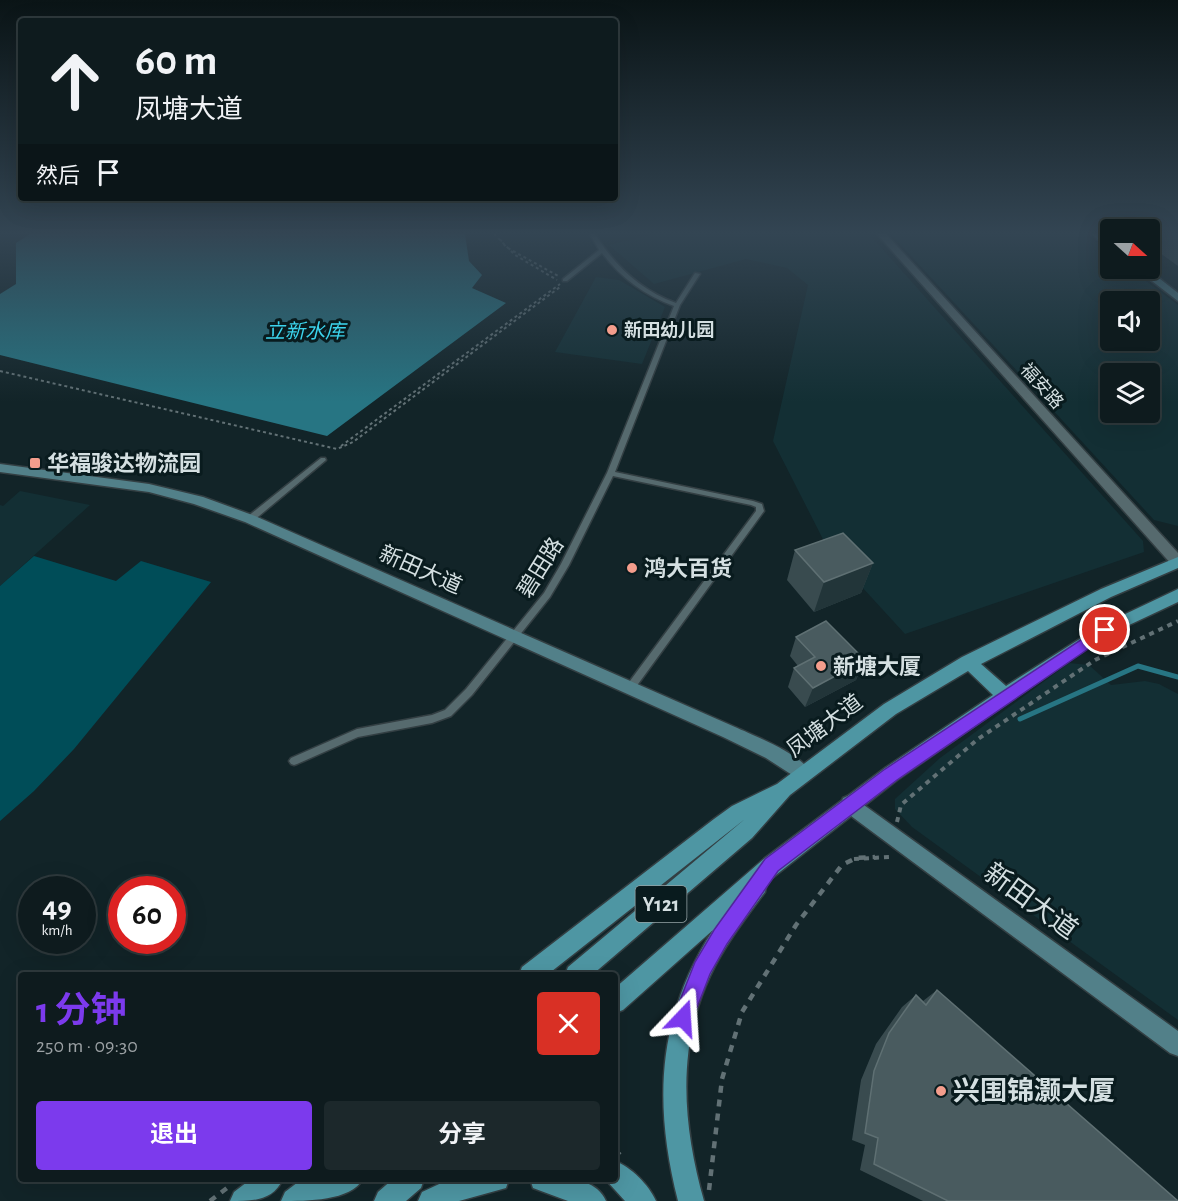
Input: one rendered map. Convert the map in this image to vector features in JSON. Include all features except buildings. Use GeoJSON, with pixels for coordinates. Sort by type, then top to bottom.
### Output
{"type":"FeatureCollection","features":[{"type":"Feature","properties":{"kind":"main road","name":"凤塘大道"},"geometry":{"type":"LineString","coordinates":[[580,972],[745,832],[784,789],[890,709],[968,662],[1074,608],[1178,562]]}},
{"type":"Feature","properties":{"kind":"main road","name":"Y121"},"geometry":{"type":"LineString","coordinates":[[618,999],[772,865],[850,804],[1005,696],[1105,630],[1178,595]]}},
{"type":"Feature","properties":{"kind":"main road"},"geometry":{"type":"LineString","coordinates":[[968,662],[1005,696]]}},
{"type":"Feature","properties":{"kind":"main road"},"geometry":{"type":"LineString","coordinates":[[534,972],[721,825],[756,802],[784,789]]}},
{"type":"Feature","properties":{"kind":"main road"},"geometry":{"type":"LineString","coordinates":[[691,1201],[675,1138],[672,1098],[679,1032],[702,969],[721,937],[772,865]]}},
{"type":"Feature","properties":{"kind":"main road"},"geometry":{"type":"LineString","coordinates":[[618,1176],[643,1201]]}},
{"type":"Feature","properties":{"kind":"main road"},"geometry":{"type":"LineString","coordinates":[[243,1201],[267,1182]]}},
{"type":"Feature","properties":{"kind":"main road"},"geometry":{"type":"LineString","coordinates":[[294,1201],[318,1182]]}},
{"type":"Feature","properties":{"kind":"main road"},"geometry":{"type":"LineString","coordinates":[[310,1201],[345,1182]]}},
{"type":"Feature","properties":{"kind":"main road"},"geometry":{"type":"LineString","coordinates":[[387,1201],[409,1182]]}},
{"type":"Feature","properties":{"kind":"main road"},"geometry":{"type":"LineString","coordinates":[[431,1201],[465,1185],[481,1182]]}},
{"type":"Feature","properties":{"kind":"main road"},"geometry":{"type":"LineString","coordinates":[[553,1182],[592,1201]]}},
{"type":"Feature","properties":{"kind":"street","name":"福安路"},"geometry":{"type":"LineString","coordinates":[[932,290],[1178,562]]}},
{"type":"Feature","properties":{"kind":"street","name":"新田大道"},"geometry":{"type":"LineString","coordinates":[[0,468],[149,488],[198,500],[250,519],[752,742],[803,774]]}},
{"type":"Feature","properties":{"kind":"street","name":"新田大道"},"geometry":{"type":"LineString","coordinates":[[850,804],[1178,1044]]}},
{"type":"Feature","properties":{"kind":"lane"},"geometry":{"type":"LineString","coordinates":[[643,290],[658,299],[676,305]]}},
{"type":"Feature","properties":{"kind":"lane","name":"碧田路"},"geometry":{"type":"LineString","coordinates":[[294,761],[357,733],[432,719],[447,713],[469,692],[547,595],[565,565],[611,473],[676,305],[686,290]]}},
{"type":"Feature","properties":{"kind":"lane"},"geometry":{"type":"LineString","coordinates":[[250,519],[323,460]]}},
{"type":"Feature","properties":{"kind":"lane"},"geometry":{"type":"LineString","coordinates":[[611,473],[753,503],[759,506],[760,511],[630,688]]}},
{"type":"Feature","properties":{"kind":"path"},"geometry":{"type":"LineString","coordinates":[[323,460],[551,290]]}},
{"type":"Feature","properties":{"kind":"path"},"geometry":{"type":"LineString","coordinates":[[0,371],[337,449],[353,442],[555,290]]}},
{"type":"Feature","properties":{"kind":"path"},"geometry":{"type":"LineString","coordinates":[[899,831],[897,821],[901,805],[978,739],[1095,660],[1178,621]]}},
{"type":"Feature","properties":{"kind":"path"},"geometry":{"type":"LineString","coordinates":[[708,1201],[722,1079],[742,1012],[796,925],[842,865],[856,858],[890,857],[895,849]]}},
{"type":"Feature","properties":{"kind":"shaded area","name":"新田幼儿园"},"geometry":{"type":"Polygon","coordinates":[[[589,290],[636,290],[665,307],[642,364],[555,352],[589,290]]]}},
{"type":"Feature","properties":{"kind":"shaded area"},"geometry":{"type":"Polygon","coordinates":[[[807,290],[919,290],[1143,541],[1144,552],[905,634],[829,551],[773,441],[807,290]]]}},
{"type":"Feature","properties":{"kind":"shaded area"},"geometry":{"type":"Polygon","coordinates":[[[943,290],[1159,291],[1100,291],[1100,351],[1160,351],[1160,291],[1178,305],[1178,526],[1154,520],[943,290]]]}},
{"type":"Feature","properties":{"kind":"shaded area"},"geometry":{"type":"Polygon","coordinates":[[[20,491],[90,505],[0,586],[0,505],[3,506],[20,491]]]}},
{"type":"Feature","properties":{"kind":"shaded area"},"geometry":{"type":"Polygon","coordinates":[[[34,556],[116,581],[141,561],[211,582],[74,749],[34,791],[0,821],[0,586],[34,556]]]}},
{"type":"Feature","properties":{"kind":"shaded area"},"geometry":{"type":"Polygon","coordinates":[[[1069,663],[1089,665],[1111,685],[1145,681],[1159,684],[1178,694],[1178,1020],[912,827],[895,809],[895,799],[940,758],[1069,663]]]}},
{"type":"Feature","properties":{"kind":"water","name":"立新水库"},"geometry":{"type":"Polygon","coordinates":[[[6,290],[477,290],[506,303],[327,436],[0,355],[0,294],[6,290]]]}},
{"type":"Feature","properties":{"kind":"waterway"},"geometry":{"type":"LineString","coordinates":[[1020,719],[1138,666],[1178,677]]}},
{"type":"Feature","properties":{"kind":"place","name":"新田幼儿园"},"geometry":{"type":"Point","coordinates":[612,330]}},
{"type":"Feature","properties":{"kind":"place","name":"华福骏达物流园"},"geometry":{"type":"Point","coordinates":[35,463]}},
{"type":"Feature","properties":{"kind":"place","name":"鸿大百货"},"geometry":{"type":"Point","coordinates":[632,568]}},
{"type":"Feature","properties":{"kind":"place","name":"新塘大厦"},"geometry":{"type":"Point","coordinates":[821,666]}},
{"type":"Feature","properties":{"kind":"place","name":"兴围锦灏大厦"},"geometry":{"type":"Point","coordinates":[941,1091]}},
{"type":"Feature","properties":{"kind":"route"},"geometry":{"type":"LineString","coordinates":[[683,1018],[702,969],[721,937],[772,865],[891,774],[1072,650],[1105,630]]}}]}
